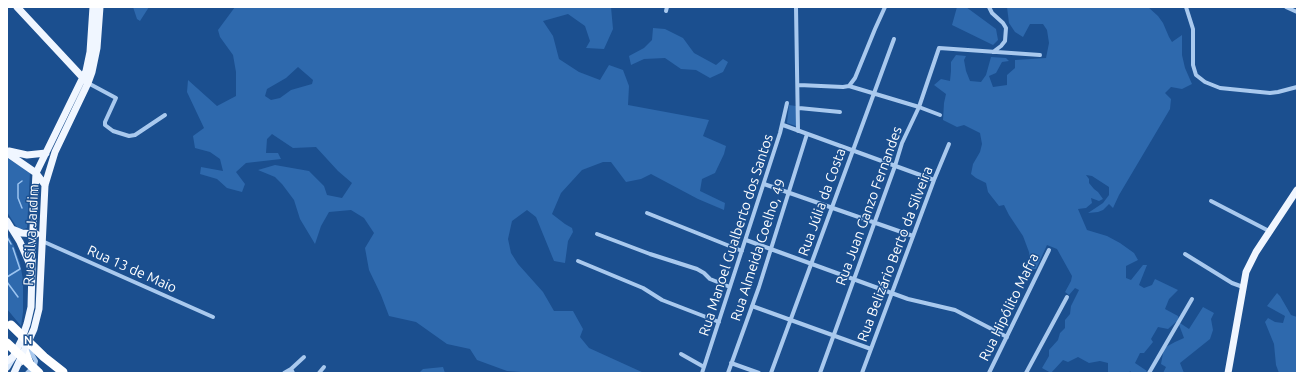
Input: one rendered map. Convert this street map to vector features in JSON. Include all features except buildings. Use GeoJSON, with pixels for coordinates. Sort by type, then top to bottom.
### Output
{"type":"FeatureCollection","features":[{"type":"Feature","properties":{"kind":"highway"},"geometry":{"type":"LineString","coordinates":[[11,325],[36,350],[63,372]]}},
{"type":"Feature","properties":{"kind":"highway"},"geometry":{"type":"LineString","coordinates":[[7,343],[39,373]]}},
{"type":"Feature","properties":{"kind":"main road"},"geometry":{"type":"LineString","coordinates":[[17,7],[86,80]]}},
{"type":"Feature","properties":{"kind":"main road","name":"Rua Silva Jardim"},"geometry":{"type":"LineString","coordinates":[[7,367],[21,341],[31,307],[36,173],[86,80],[90,52],[93,7]]}},
{"type":"Feature","properties":{"kind":"main road","name":"Rua Silva Jardim"},"geometry":{"type":"LineString","coordinates":[[14,373],[34,329],[39,308],[45,185],[55,152],[95,60],[100,7]]}},
{"type":"Feature","properties":{"kind":"main road"},"geometry":{"type":"LineString","coordinates":[[7,152],[27,155],[46,153]]}},
{"type":"Feature","properties":{"kind":"main road"},"geometry":{"type":"LineString","coordinates":[[7,152],[36,173],[45,185]]}},
{"type":"Feature","properties":{"kind":"main road"},"geometry":{"type":"LineString","coordinates":[[1228,373],[1237,331],[1246,272],[1269,231],[1297,190]]}},
{"type":"Feature","properties":{"kind":"main road"},"geometry":{"type":"LineString","coordinates":[[7,221],[25,252],[32,272]]}},
{"type":"Feature","properties":{"kind":"main road"},"geometry":{"type":"LineString","coordinates":[[12,229],[22,233],[33,234],[42,231]]}},
{"type":"Feature","properties":{"kind":"street"},"geometry":{"type":"LineString","coordinates":[[796,7],[799,85],[798,131]]}},
{"type":"Feature","properties":{"kind":"street"},"geometry":{"type":"LineString","coordinates":[[849,86],[855,78],[870,39],[885,7]]}},
{"type":"Feature","properties":{"kind":"street"},"geometry":{"type":"LineString","coordinates":[[989,7],[992,13],[1003,23],[1006,28],[1005,41],[993,52]]}},
{"type":"Feature","properties":{"kind":"street"},"geometry":{"type":"LineString","coordinates":[[1186,7],[1193,29],[1193,65],[1196,75],[1205,82],[1220,88],[1270,93],[1297,87]]}},
{"type":"Feature","properties":{"kind":"street"},"geometry":{"type":"LineString","coordinates":[[1286,7],[1297,12]]}},
{"type":"Feature","properties":{"kind":"street","name":"Rua Júlia da Costa"},"geometry":{"type":"LineString","coordinates":[[771,373],[894,39]]}},
{"type":"Feature","properties":{"kind":"street","name":"Rua Juan Ganzo Fernandes"},"geometry":{"type":"LineString","coordinates":[[820,373],[895,166],[902,142],[918,107],[939,48],[993,52]]}},
{"type":"Feature","properties":{"kind":"street"},"geometry":{"type":"LineString","coordinates":[[993,52],[1040,54]]}},
{"type":"Feature","properties":{"kind":"street"},"geometry":{"type":"LineString","coordinates":[[86,80],[116,98],[105,122],[105,125],[113,131],[129,136],[135,135],[165,115]]}},
{"type":"Feature","properties":{"kind":"street"},"geometry":{"type":"LineString","coordinates":[[799,85],[849,86],[940,115]]}},
{"type":"Feature","properties":{"kind":"street","name":"Rua Manoel Gualberto dos Santos"},"geometry":{"type":"LineString","coordinates":[[702,373],[764,184],[787,103]]}},
{"type":"Feature","properties":{"kind":"street"},"geometry":{"type":"LineString","coordinates":[[799,106],[840,112]]}},
{"type":"Feature","properties":{"kind":"street"},"geometry":{"type":"LineString","coordinates":[[782,125],[934,180]]}},
{"type":"Feature","properties":{"kind":"street","name":"Rua Almeida Coelho, 49"},"geometry":{"type":"LineString","coordinates":[[728,373],[771,249],[807,134]]}},
{"type":"Feature","properties":{"kind":"street","name":"Rua Belizário Berto da Silveira"},"geometry":{"type":"LineString","coordinates":[[862,373],[934,180],[949,144]]}},
{"type":"Feature","properties":{"kind":"street"},"geometry":{"type":"LineString","coordinates":[[764,184],[913,236]]}},
{"type":"Feature","properties":{"kind":"street"},"geometry":{"type":"LineString","coordinates":[[1211,201],[1217,207],[1269,231]]}},
{"type":"Feature","properties":{"kind":"street"},"geometry":{"type":"LineString","coordinates":[[647,213],[742,251]]}},
{"type":"Feature","properties":{"kind":"street"},"geometry":{"type":"LineString","coordinates":[[597,234],[650,254],[697,269],[710,279],[730,287]]}},
{"type":"Feature","properties":{"kind":"street"},"geometry":{"type":"LineString","coordinates":[[746,240],[892,293],[919,302],[955,310],[1007,337]]}},
{"type":"Feature","properties":{"kind":"street","name":"Rua 13 de Maio"},"geometry":{"type":"LineString","coordinates":[[42,241],[213,317]]}},
{"type":"Feature","properties":{"kind":"street","name":"Rua Hipólito Mafra"},"geometry":{"type":"LineString","coordinates":[[988,373],[1049,250]]}},
{"type":"Feature","properties":{"kind":"street"},"geometry":{"type":"LineString","coordinates":[[1185,254],[1232,283],[1243,287]]}},
{"type":"Feature","properties":{"kind":"street"},"geometry":{"type":"LineString","coordinates":[[578,261],[643,288],[662,300],[719,322]]}},
{"type":"Feature","properties":{"kind":"street"},"geometry":{"type":"LineString","coordinates":[[1026,373],[1067,297]]}},
{"type":"Feature","properties":{"kind":"street"},"geometry":{"type":"LineString","coordinates":[[1149,373],[1192,299]]}},
{"type":"Feature","properties":{"kind":"street"},"geometry":{"type":"LineString","coordinates":[[752,306],[871,349]]}},
{"type":"Feature","properties":{"kind":"street"},"geometry":{"type":"LineString","coordinates":[[26,347],[36,361],[35,366],[26,373]]}},
{"type":"Feature","properties":{"kind":"street"},"geometry":{"type":"LineString","coordinates":[[681,354],[704,367]]}},
{"type":"Feature","properties":{"kind":"street"},"geometry":{"type":"LineString","coordinates":[[284,373],[292,371],[304,357]]}},
{"type":"Feature","properties":{"kind":"street"},"geometry":{"type":"LineString","coordinates":[[731,363],[759,373]]}},
{"type":"Feature","properties":{"kind":"street"},"geometry":{"type":"LineString","coordinates":[[320,373],[324,367]]}},
{"type":"Feature","properties":{"kind":"shaded area"},"geometry":{"type":"Polygon","coordinates":[[[133,7],[149,7],[140,21],[137,19],[133,7]]]}},
{"type":"Feature","properties":{"kind":"shaded area"},"geometry":{"type":"Polygon","coordinates":[[[235,7],[611,7],[613,29],[604,49],[586,48],[590,41],[585,26],[568,14],[543,21],[553,36],[559,59],[579,72],[600,80],[609,65],[623,70],[629,86],[628,105],[709,120],[703,136],[726,146],[715,173],[702,179],[700,191],[725,203],[724,210],[698,199],[651,174],[641,179],[626,182],[611,162],[603,162],[582,170],[561,193],[552,214],[572,228],[573,232],[568,241],[565,263],[554,261],[536,217],[527,210],[512,221],[508,239],[511,253],[518,264],[543,292],[554,311],[573,311],[583,329],[580,337],[589,348],[644,373],[535,373],[507,371],[477,360],[470,349],[447,344],[416,322],[389,316],[369,270],[365,248],[374,233],[364,218],[351,210],[329,212],[321,226],[315,244],[300,219],[294,200],[282,184],[275,177],[258,170],[275,165],[309,171],[324,186],[327,195],[342,198],[352,183],[338,171],[316,147],[293,148],[272,134],[267,139],[266,153],[278,153],[281,159],[246,163],[236,172],[245,184],[242,192],[227,188],[217,179],[200,174],[201,167],[223,171],[220,159],[210,152],[195,148],[193,136],[204,128],[187,92],[188,80],[217,106],[236,96],[236,72],[233,55],[220,37],[218,30],[235,7]],[[298,67],[286,78],[267,89],[265,96],[271,100],[280,98],[291,90],[312,84],[313,80],[298,67]]]}},
{"type":"Feature","properties":{"kind":"shaded area"},"geometry":{"type":"Polygon","coordinates":[[[957,7],[966,7],[996,29],[998,40],[993,45],[952,25],[957,7]]]}},
{"type":"Feature","properties":{"kind":"shaded area"},"geometry":{"type":"Polygon","coordinates":[[[1007,7],[1148,7],[1163,23],[1172,42],[1182,35],[1182,55],[1185,68],[1192,84],[1182,89],[1171,87],[1165,93],[1171,99],[1170,109],[1119,195],[1113,208],[1109,204],[1103,210],[1088,213],[1103,203],[1109,195],[1109,187],[1092,176],[1086,175],[1089,179],[1089,183],[1103,199],[1099,201],[1091,198],[1092,203],[1086,208],[1078,209],[1087,230],[1107,236],[1134,253],[1138,260],[1126,266],[1126,278],[1131,280],[1143,265],[1147,265],[1139,285],[1144,288],[1152,285],[1155,279],[1178,290],[1169,299],[1165,309],[1178,316],[1180,323],[1189,329],[1203,307],[1214,313],[1211,319],[1213,330],[1210,339],[1180,363],[1184,373],[1163,373],[1166,367],[1161,364],[1164,348],[1184,338],[1178,322],[1168,329],[1158,327],[1151,339],[1153,342],[1144,353],[1140,353],[1135,363],[1147,371],[1145,373],[1132,373],[1130,371],[1129,373],[1108,373],[1108,363],[1100,361],[1089,363],[1078,357],[1068,362],[1063,360],[1051,373],[1042,368],[1049,356],[1049,350],[1058,340],[1060,333],[1065,328],[1065,320],[1070,314],[1071,306],[1079,290],[1075,288],[1069,295],[1065,292],[1072,276],[1057,249],[1047,245],[1036,269],[1031,269],[1029,252],[1023,236],[1004,205],[999,206],[988,192],[986,183],[971,174],[973,164],[980,152],[982,144],[980,133],[964,125],[957,127],[943,120],[946,94],[934,85],[941,79],[950,81],[951,62],[956,55],[966,56],[964,60],[970,81],[981,82],[986,75],[991,57],[1006,58],[1009,61],[1002,62],[996,73],[989,76],[993,87],[1007,85],[1007,75],[1015,68],[1015,60],[1046,58],[1049,43],[1047,30],[1043,24],[1030,24],[1023,37],[1015,32],[1009,23],[1007,7]]]}},
{"type":"Feature","properties":{"kind":"shaded area"},"geometry":{"type":"Polygon","coordinates":[[[653,28],[665,29],[683,38],[694,53],[716,65],[723,59],[728,62],[723,72],[710,78],[696,70],[681,69],[665,58],[644,59],[631,65],[629,56],[644,48],[652,40],[653,28]]]}},
{"type":"Feature","properties":{"kind":"shaded area"},"geometry":{"type":"Polygon","coordinates":[[[789,105],[796,106],[796,126],[787,123],[789,105]]]}},
{"type":"Feature","properties":{"kind":"shaded area"},"geometry":{"type":"Polygon","coordinates":[[[7,158],[30,172],[27,228],[24,229],[18,229],[7,212],[7,158]]]}},
{"type":"Feature","properties":{"kind":"shaded area"},"geometry":{"type":"Polygon","coordinates":[[[7,233],[14,246],[20,263],[23,280],[23,312],[21,326],[7,309],[7,233]]]}},
{"type":"Feature","properties":{"kind":"shaded area"},"geometry":{"type":"Polygon","coordinates":[[[1277,293],[1291,315],[1297,317],[1297,373],[1279,373],[1276,365],[1274,344],[1265,322],[1268,318],[1275,322],[1283,323],[1285,316],[1267,306],[1277,293]]]}},
{"type":"Feature","properties":{"kind":"shaded area"},"geometry":{"type":"Polygon","coordinates":[[[443,367],[445,373],[419,373],[423,369],[443,367]]]}},
{"type":"Feature","properties":{"kind":"waterway"},"geometry":{"type":"LineString","coordinates":[[22,181],[18,184],[18,198],[22,208]]}},
{"type":"Feature","properties":{"kind":"waterway"},"geometry":{"type":"LineString","coordinates":[[7,237],[11,244]]}},
{"type":"Feature","properties":{"kind":"waterway"},"geometry":{"type":"LineString","coordinates":[[7,277],[20,269],[13,248]]}},
{"type":"Feature","properties":{"kind":"waterway"},"geometry":{"type":"LineString","coordinates":[[7,282],[18,297]]}}]}
